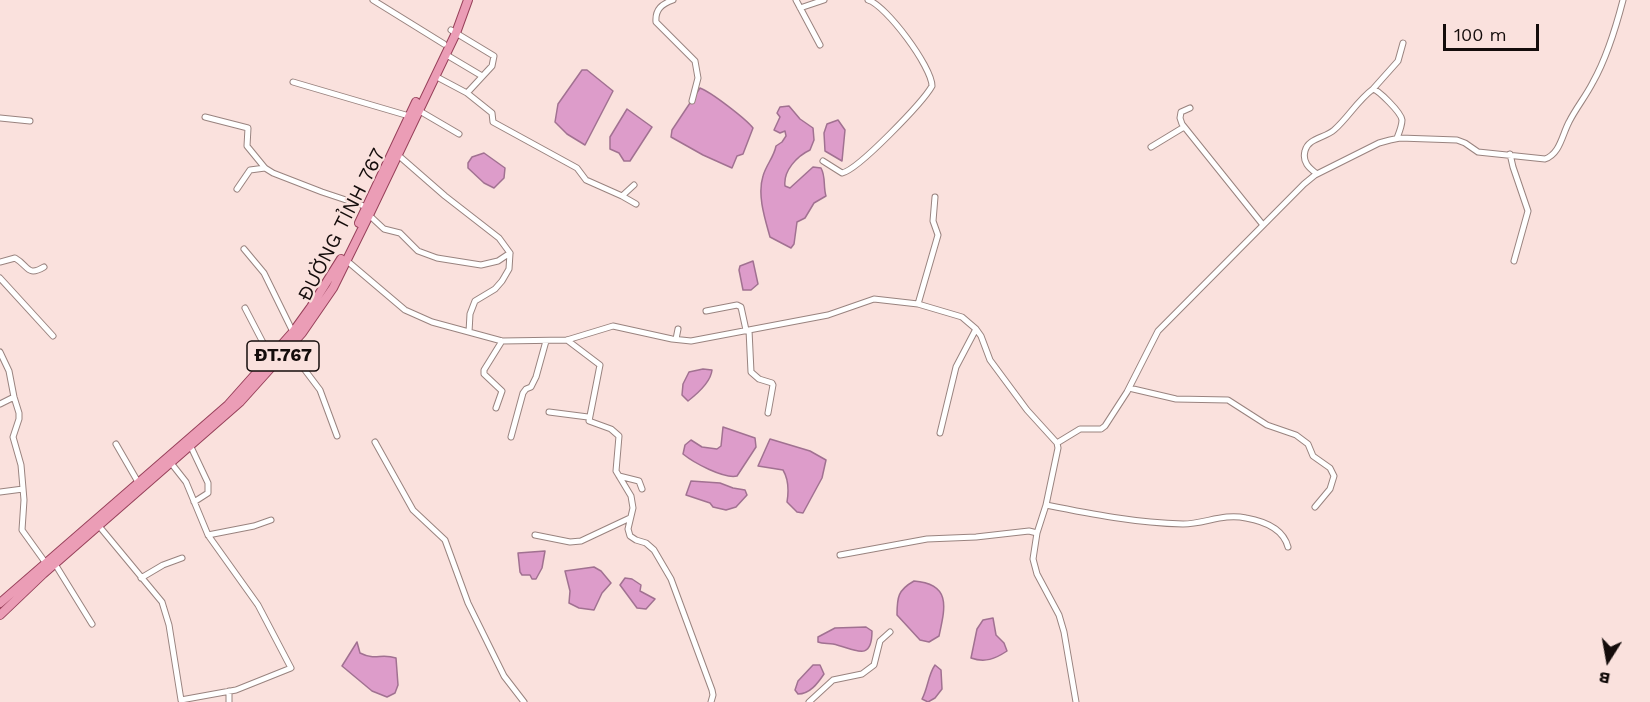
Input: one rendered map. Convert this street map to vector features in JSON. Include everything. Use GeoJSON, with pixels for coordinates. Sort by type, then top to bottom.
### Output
{"type":"FeatureCollection","features":[{"type":"Feature","properties":{"kind":"main road","name":"ĐƯỜNG TỈNH 767"},"geometry":{"type":"LineString","coordinates":[[368,211],[409,116],[468,0]]}},
{"type":"Feature","properties":{"kind":"main road","name":"ĐƯỜNG TỈNH 767"},"geometry":{"type":"LineString","coordinates":[[0,603],[55,564],[191,447],[240,402],[289,349],[333,288],[344,259],[398,155],[435,76],[444,49]]}},
{"type":"Feature","properties":{"kind":"main road","name":"ĐƯỜNG TỈNH 767"},"geometry":{"type":"LineString","coordinates":[[0,615],[35,577],[45,562],[84,531],[228,405],[293,332],[344,259]]}},
{"type":"Feature","properties":{"kind":"street"},"geometry":{"type":"LineString","coordinates":[[373,0],[483,76]]}},
{"type":"Feature","properties":{"kind":"street"},"geometry":{"type":"LineString","coordinates":[[673,0],[658,9],[655,16],[656,22],[695,61],[698,78],[692,101]]}},
{"type":"Feature","properties":{"kind":"street"},"geometry":{"type":"LineString","coordinates":[[796,0],[820,45]]}},
{"type":"Feature","properties":{"kind":"street"},"geometry":{"type":"LineString","coordinates":[[800,8],[825,0]]}},
{"type":"Feature","properties":{"kind":"street"},"geometry":{"type":"LineString","coordinates":[[823,161],[842,173],[849,171],[877,146],[932,86],[925,64],[886,13],[874,2],[868,0]]}},
{"type":"Feature","properties":{"kind":"street"},"geometry":{"type":"LineString","coordinates":[[1057,443],[1080,429],[1101,429],[1109,422],[1158,331],[1304,184],[1317,174],[1379,143],[1396,138],[1457,140],[1478,152],[1545,159],[1552,157],[1569,122],[1595,78],[1609,47],[1623,0]]}},
{"type":"Feature","properties":{"kind":"street"},"geometry":{"type":"LineString","coordinates":[[453,31],[494,56],[492,66],[467,93]]}},
{"type":"Feature","properties":{"kind":"street"},"geometry":{"type":"LineString","coordinates":[[1317,174],[1305,162],[1307,146],[1333,131],[1398,61],[1403,43]]}},
{"type":"Feature","properties":{"kind":"street"},"geometry":{"type":"LineString","coordinates":[[435,76],[467,93],[492,112],[493,122],[577,168],[586,180],[636,204]]}},
{"type":"Feature","properties":{"kind":"street"},"geometry":{"type":"LineString","coordinates":[[294,82],[409,116]]}},
{"type":"Feature","properties":{"kind":"street"},"geometry":{"type":"LineString","coordinates":[[1372,89],[1378,91],[1401,116],[1396,138]]}},
{"type":"Feature","properties":{"kind":"street"},"geometry":{"type":"LineString","coordinates":[[1190,108],[1181,114],[1180,119],[1184,127],[1263,225]]}},
{"type":"Feature","properties":{"kind":"street"},"geometry":{"type":"LineString","coordinates":[[418,110],[459,134]]}},
{"type":"Feature","properties":{"kind":"street"},"geometry":{"type":"LineString","coordinates":[[205,117],[248,128],[247,146],[265,168],[368,211],[384,229],[400,233],[418,251],[436,258],[481,265],[498,261],[510,253]]}},
{"type":"Feature","properties":{"kind":"street"},"geometry":{"type":"LineString","coordinates":[[0,118],[30,122]]}},
{"type":"Feature","properties":{"kind":"street"},"geometry":{"type":"LineString","coordinates":[[1151,147],[1184,127]]}},
{"type":"Feature","properties":{"kind":"street"},"geometry":{"type":"LineString","coordinates":[[1510,154],[1528,211],[1514,261]]}},
{"type":"Feature","properties":{"kind":"street"},"geometry":{"type":"LineString","coordinates":[[398,155],[445,196],[500,238],[510,253],[509,268],[502,281],[495,289],[475,301],[470,314],[469,332]]}},
{"type":"Feature","properties":{"kind":"street"},"geometry":{"type":"LineString","coordinates":[[237,189],[250,170],[265,168]]}},
{"type":"Feature","properties":{"kind":"street"},"geometry":{"type":"LineString","coordinates":[[622,196],[634,185]]}},
{"type":"Feature","properties":{"kind":"street"},"geometry":{"type":"LineString","coordinates":[[918,304],[938,235],[933,221],[935,197]]}},
{"type":"Feature","properties":{"kind":"street"},"geometry":{"type":"LineString","coordinates":[[244,249],[264,273],[293,332]]}},
{"type":"Feature","properties":{"kind":"street"},"geometry":{"type":"LineString","coordinates":[[0,262],[15,258],[31,272],[44,267]]}},
{"type":"Feature","properties":{"kind":"street"},"geometry":{"type":"LineString","coordinates":[[344,259],[405,310],[432,322],[502,341],[567,340],[613,326],[676,339],[704,339],[828,315],[874,299],[918,304],[962,317],[981,336],[990,360],[1027,410],[1057,443],[1058,452],[1037,533],[1033,559],[1034,566],[1059,615],[1076,702]]}},
{"type":"Feature","properties":{"kind":"street"},"geometry":{"type":"LineString","coordinates":[[0,278],[53,336]]}},
{"type":"Feature","properties":{"kind":"street"},"geometry":{"type":"LineString","coordinates":[[706,311],[737,305],[741,307],[747,330],[751,372],[759,379],[773,385],[768,413]]}},
{"type":"Feature","properties":{"kind":"street"},"geometry":{"type":"LineString","coordinates":[[245,308],[271,358]]}},
{"type":"Feature","properties":{"kind":"street"},"geometry":{"type":"LineString","coordinates":[[676,339],[678,329]]}},
{"type":"Feature","properties":{"kind":"street"},"geometry":{"type":"LineString","coordinates":[[940,432],[957,367],[976,329]]}},
{"type":"Feature","properties":{"kind":"street"},"geometry":{"type":"LineString","coordinates":[[567,340],[600,365],[588,417],[592,423],[611,429],[619,436],[616,463],[619,476],[632,496],[633,508],[628,529],[630,536],[646,543],[654,550],[675,589],[712,690],[711,702]]}},
{"type":"Feature","properties":{"kind":"street"},"geometry":{"type":"LineString","coordinates":[[496,408],[502,391],[484,374],[484,370],[502,341]]}},
{"type":"Feature","properties":{"kind":"street"},"geometry":{"type":"LineString","coordinates":[[511,437],[523,393],[531,387],[536,377],[546,341]]}},
{"type":"Feature","properties":{"kind":"street"},"geometry":{"type":"LineString","coordinates":[[289,349],[320,390],[337,436]]}},
{"type":"Feature","properties":{"kind":"street"},"geometry":{"type":"LineString","coordinates":[[0,352],[9,371],[19,419],[13,437],[21,465],[22,530],[45,562]]}},
{"type":"Feature","properties":{"kind":"street"},"geometry":{"type":"LineString","coordinates":[[1129,388],[1176,399],[1228,400],[1267,424],[1296,435],[1308,444],[1313,456],[1327,465],[1334,476],[1330,489],[1315,507]]}},
{"type":"Feature","properties":{"kind":"street"},"geometry":{"type":"LineString","coordinates":[[0,404],[14,398]]}},
{"type":"Feature","properties":{"kind":"street"},"geometry":{"type":"LineString","coordinates":[[549,412],[588,417]]}},
{"type":"Feature","properties":{"kind":"street"},"geometry":{"type":"LineString","coordinates":[[375,442],[413,510],[445,540],[468,603],[504,676],[524,702]]}},
{"type":"Feature","properties":{"kind":"street"},"geometry":{"type":"LineString","coordinates":[[116,444],[138,482]]}},
{"type":"Feature","properties":{"kind":"street"},"geometry":{"type":"LineString","coordinates":[[191,447],[209,488],[204,497],[194,502]]}},
{"type":"Feature","properties":{"kind":"street"},"geometry":{"type":"LineString","coordinates":[[99,526],[162,602],[166,612],[181,701],[229,691],[290,670],[291,666],[258,605],[208,535],[186,482],[171,463]]}},
{"type":"Feature","properties":{"kind":"street"},"geometry":{"type":"LineString","coordinates":[[619,476],[639,481],[642,489]]}},
{"type":"Feature","properties":{"kind":"street"},"geometry":{"type":"LineString","coordinates":[[0,492],[23,489]]}},
{"type":"Feature","properties":{"kind":"street"},"geometry":{"type":"LineString","coordinates":[[1046,505],[1153,523],[1200,523],[1217,517],[1238,516],[1276,529],[1286,541],[1288,548]]}},
{"type":"Feature","properties":{"kind":"street"},"geometry":{"type":"LineString","coordinates":[[535,535],[570,542],[581,541],[630,519]]}},
{"type":"Feature","properties":{"kind":"street"},"geometry":{"type":"LineString","coordinates":[[208,535],[254,526],[271,520]]}},
{"type":"Feature","properties":{"kind":"street"},"geometry":{"type":"LineString","coordinates":[[840,555],[927,539],[976,537],[1029,531],[1037,533]]}},
{"type":"Feature","properties":{"kind":"street"},"geometry":{"type":"LineString","coordinates":[[141,578],[163,565],[182,558]]}},
{"type":"Feature","properties":{"kind":"street"},"geometry":{"type":"LineString","coordinates":[[55,564],[92,624]]}},
{"type":"Feature","properties":{"kind":"street"},"geometry":{"type":"LineString","coordinates":[[809,702],[833,680],[857,676],[874,665],[880,641],[890,632]]}},
{"type":"Feature","properties":{"kind":"street"},"geometry":{"type":"LineString","coordinates":[[229,691],[230,702]]}},
{"type":"Feature","properties":{"kind":"shaded area"},"geometry":{"type":"Polygon","coordinates":[[[582,70],[587,70],[613,91],[585,145],[567,134],[555,122],[558,104],[582,70]]]}},
{"type":"Feature","properties":{"kind":"shaded area"},"geometry":{"type":"Polygon","coordinates":[[[700,88],[728,106],[753,128],[743,154],[737,156],[732,168],[671,137],[672,130],[700,88]]]}},
{"type":"Feature","properties":{"kind":"shaded area"},"geometry":{"type":"Polygon","coordinates":[[[789,106],[800,119],[813,128],[814,140],[810,150],[800,156],[789,170],[785,186],[790,188],[813,167],[821,168],[826,196],[814,203],[805,218],[797,222],[794,244],[791,248],[770,237],[762,207],[761,191],[764,172],[776,146],[786,136],[785,131],[780,133],[774,130],[780,117],[777,113],[780,107],[789,106]]]}},
{"type":"Feature","properties":{"kind":"shaded area"},"geometry":{"type":"Polygon","coordinates":[[[627,109],[652,127],[630,161],[624,161],[619,153],[610,149],[610,137],[627,109]]]}},
{"type":"Feature","properties":{"kind":"shaded area"},"geometry":{"type":"Polygon","coordinates":[[[838,120],[845,130],[842,161],[825,151],[824,133],[827,124],[838,120]]]}},
{"type":"Feature","properties":{"kind":"shaded area"},"geometry":{"type":"Polygon","coordinates":[[[484,153],[505,168],[504,178],[494,188],[484,183],[468,168],[472,157],[484,153]]]}},
{"type":"Feature","properties":{"kind":"shaded area"},"geometry":{"type":"Polygon","coordinates":[[[753,261],[758,284],[751,290],[743,290],[740,266],[753,261]]]}},
{"type":"Feature","properties":{"kind":"shaded area"},"geometry":{"type":"Polygon","coordinates":[[[712,370],[711,374],[706,383],[688,401],[682,395],[683,384],[689,372],[712,370]]]}},
{"type":"Feature","properties":{"kind":"shaded area"},"geometry":{"type":"Polygon","coordinates":[[[723,427],[755,438],[756,447],[737,476],[717,473],[683,454],[685,445],[691,440],[702,447],[717,449],[721,446],[723,427]]]}},
{"type":"Feature","properties":{"kind":"shaded area"},"geometry":{"type":"Polygon","coordinates":[[[770,439],[810,451],[826,460],[822,478],[803,513],[797,512],[787,502],[788,485],[783,470],[758,466],[770,439]]]}},
{"type":"Feature","properties":{"kind":"shaded area"},"geometry":{"type":"Polygon","coordinates":[[[691,481],[720,483],[745,490],[747,495],[736,507],[726,510],[713,507],[710,503],[686,495],[691,481]]]}},
{"type":"Feature","properties":{"kind":"shaded area"},"geometry":{"type":"Polygon","coordinates":[[[545,551],[542,568],[536,579],[532,579],[530,575],[522,575],[518,553],[545,551]]]}},
{"type":"Feature","properties":{"kind":"shaded area"},"geometry":{"type":"Polygon","coordinates":[[[594,567],[601,571],[611,583],[602,593],[594,610],[579,608],[569,603],[570,591],[565,571],[594,567]]]}},
{"type":"Feature","properties":{"kind":"shaded area"},"geometry":{"type":"Polygon","coordinates":[[[625,578],[632,579],[641,585],[640,591],[655,599],[646,609],[637,608],[620,585],[625,578]]]}},
{"type":"Feature","properties":{"kind":"shaded area"},"geometry":{"type":"Polygon","coordinates":[[[914,581],[935,587],[943,599],[944,607],[939,636],[929,642],[920,640],[897,615],[900,595],[914,581]]]}},
{"type":"Feature","properties":{"kind":"shaded area"},"geometry":{"type":"Polygon","coordinates":[[[993,618],[996,635],[1004,643],[1007,651],[990,659],[971,658],[977,629],[983,620],[993,618]]]}},
{"type":"Feature","properties":{"kind":"shaded area"},"geometry":{"type":"Polygon","coordinates":[[[866,627],[872,631],[869,648],[865,651],[818,642],[818,637],[835,628],[866,627]]]}},
{"type":"Feature","properties":{"kind":"shaded area"},"geometry":{"type":"Polygon","coordinates":[[[357,642],[360,653],[374,657],[396,658],[398,685],[395,693],[387,697],[372,691],[342,666],[357,642]]]}},
{"type":"Feature","properties":{"kind":"shaded area"},"geometry":{"type":"Polygon","coordinates":[[[813,665],[820,665],[824,674],[810,690],[798,694],[795,690],[798,681],[813,665]]]}},
{"type":"Feature","properties":{"kind":"shaded area"},"geometry":{"type":"Polygon","coordinates":[[[935,665],[941,670],[942,689],[935,698],[928,702],[922,699],[935,665]]]}}]}
